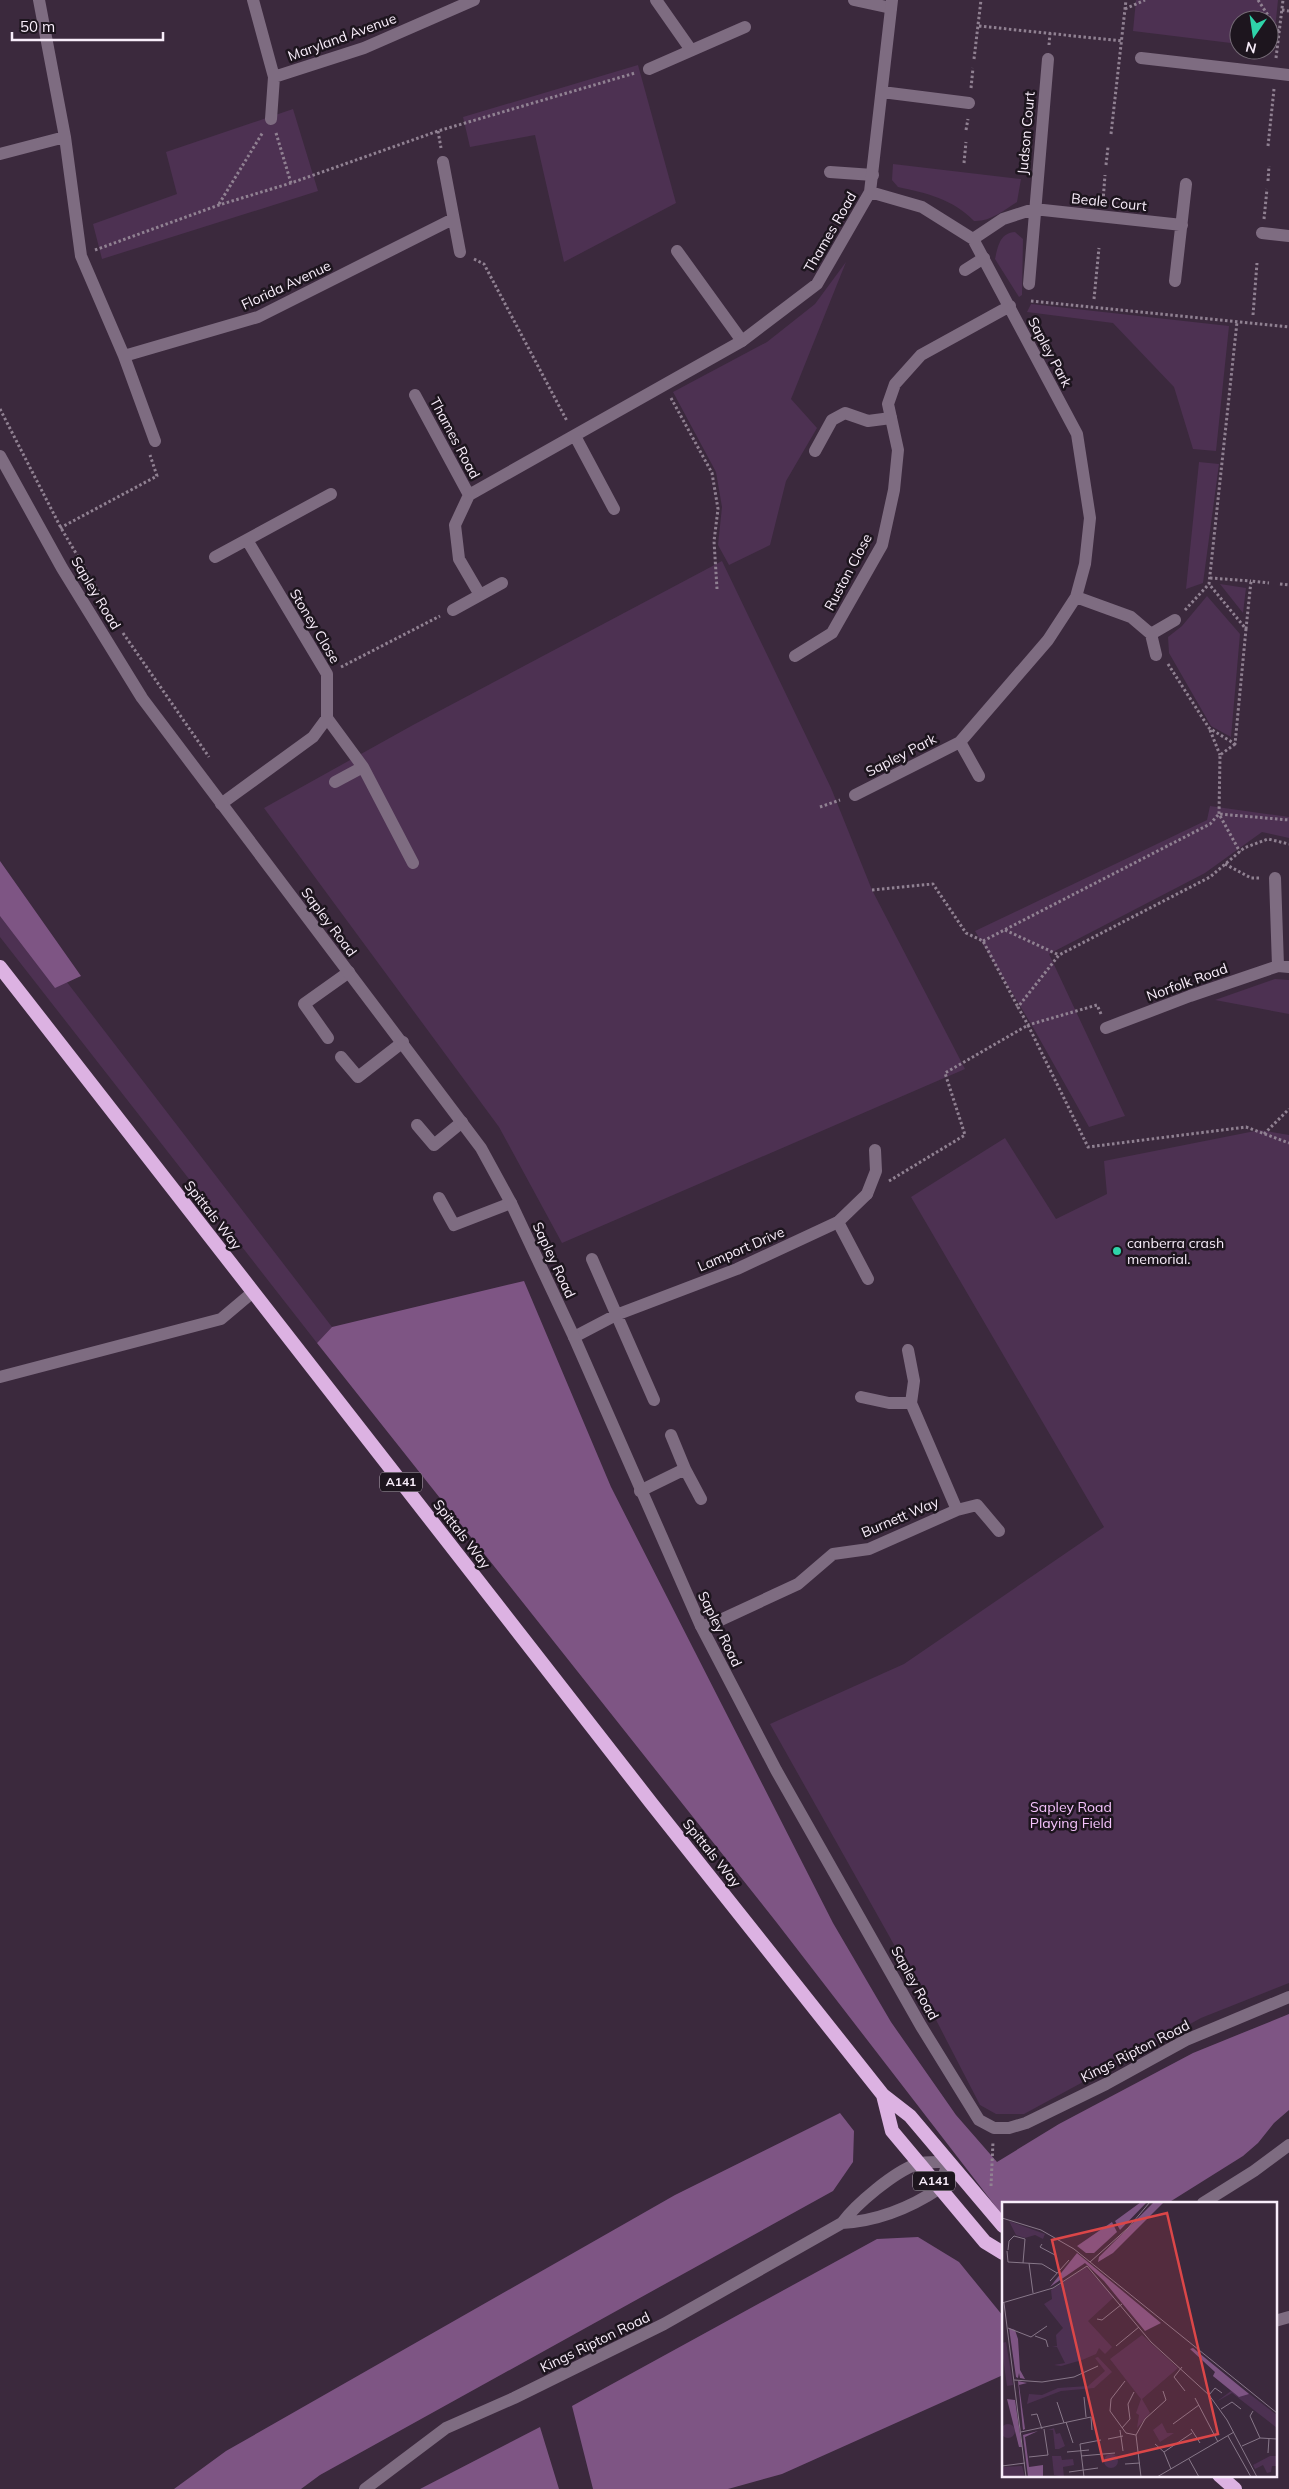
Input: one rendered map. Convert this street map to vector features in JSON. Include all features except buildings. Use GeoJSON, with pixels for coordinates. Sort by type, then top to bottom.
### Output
{"type":"FeatureCollection","features":[{"type":"Feature","properties":{"kind":"highway","name":"Spittals Way"},"geometry":{"type":"LineString","coordinates":[[0,967],[652,1804],[883,2095],[910,2116],[1002,2225]]}},
{"type":"Feature","properties":{"kind":"highway","name":"Spittals Way"},"geometry":{"type":"LineString","coordinates":[[883,2095],[892,2131],[985,2242],[1002,2252]]}},
{"type":"Feature","properties":{"kind":"highway"},"geometry":{"type":"LineString","coordinates":[[1221,2476],[1234,2489]]}},
{"type":"Feature","properties":{"kind":"street"},"geometry":{"type":"LineString","coordinates":[[39,0],[66,137],[81,256],[124,356],[155,441]]}},
{"type":"Feature","properties":{"kind":"street","name":"Maryland Avenue"},"geometry":{"type":"LineString","coordinates":[[253,0],[274,77],[271,119]]}},
{"type":"Feature","properties":{"kind":"street","name":"Maryland Avenue"},"geometry":{"type":"LineString","coordinates":[[274,77],[364,48],[474,0]]}},
{"type":"Feature","properties":{"kind":"street"},"geometry":{"type":"LineString","coordinates":[[656,0],[691,50]]}},
{"type":"Feature","properties":{"kind":"street"},"geometry":{"type":"LineString","coordinates":[[854,0],[892,4]]}},
{"type":"Feature","properties":{"kind":"street","name":"Thames Road"},"geometry":{"type":"LineString","coordinates":[[480,595],[459,558],[455,525],[469,495],[742,341],[817,284],[870,192],[892,4]]}},
{"type":"Feature","properties":{"kind":"street"},"geometry":{"type":"LineString","coordinates":[[649,69],[745,27]]}},
{"type":"Feature","properties":{"kind":"street"},"geometry":{"type":"LineString","coordinates":[[1141,58],[1289,75]]}},
{"type":"Feature","properties":{"kind":"street","name":"Judson Court"},"geometry":{"type":"LineString","coordinates":[[1034,209],[1048,59]]}},
{"type":"Feature","properties":{"kind":"street"},"geometry":{"type":"LineString","coordinates":[[882,92],[969,103]]}},
{"type":"Feature","properties":{"kind":"street"},"geometry":{"type":"LineString","coordinates":[[0,154],[66,137]]}},
{"type":"Feature","properties":{"kind":"street"},"geometry":{"type":"LineString","coordinates":[[443,162],[460,252]]}},
{"type":"Feature","properties":{"kind":"street"},"geometry":{"type":"LineString","coordinates":[[830,172],[873,175]]}},
{"type":"Feature","properties":{"kind":"street"},"geometry":{"type":"LineString","coordinates":[[1176,281],[1186,184]]}},
{"type":"Feature","properties":{"kind":"street","name":"Sapley Park"},"geometry":{"type":"LineString","coordinates":[[855,795],[960,742],[1048,640],[1076,597],[1085,564],[1090,518],[1077,434],[973,239],[922,207],[870,192]]}},
{"type":"Feature","properties":{"kind":"street"},"geometry":{"type":"LineString","coordinates":[[1029,284],[1034,209]]}},
{"type":"Feature","properties":{"kind":"street","name":"Beale Court"},"geometry":{"type":"LineString","coordinates":[[973,239],[1003,219],[1034,209],[1182,225]]}},
{"type":"Feature","properties":{"kind":"street","name":"Florida Avenue"},"geometry":{"type":"LineString","coordinates":[[124,356],[258,318],[453,219]]}},
{"type":"Feature","properties":{"kind":"street"},"geometry":{"type":"LineString","coordinates":[[1262,233],[1289,236]]}},
{"type":"Feature","properties":{"kind":"street"},"geometry":{"type":"LineString","coordinates":[[677,251],[742,341]]}},
{"type":"Feature","properties":{"kind":"street"},"geometry":{"type":"LineString","coordinates":[[965,270],[984,258]]}},
{"type":"Feature","properties":{"kind":"street","name":"Ruston Close"},"geometry":{"type":"LineString","coordinates":[[795,656],[832,633],[882,545],[894,490],[898,450],[888,404],[895,384],[921,355],[1010,306]]}},
{"type":"Feature","properties":{"kind":"street","name":"Thames Road"},"geometry":{"type":"LineString","coordinates":[[415,394],[469,495]]}},
{"type":"Feature","properties":{"kind":"street"},"geometry":{"type":"LineString","coordinates":[[815,451],[832,420],[845,413],[868,420],[891,418]]}},
{"type":"Feature","properties":{"kind":"street"},"geometry":{"type":"LineString","coordinates":[[575,436],[614,509]]}},
{"type":"Feature","properties":{"kind":"street","name":"Sapley Road"},"geometry":{"type":"LineString","coordinates":[[0,456],[62,568],[142,698],[481,1148],[511,1203],[574,1337],[640,1491],[701,1626],[776,1770],[922,2026],[979,2120],[994,2128]]}},
{"type":"Feature","properties":{"kind":"street"},"geometry":{"type":"LineString","coordinates":[[215,557],[331,494]]}},
{"type":"Feature","properties":{"kind":"street","name":"Stoney Close"},"geometry":{"type":"LineString","coordinates":[[246,540],[327,674],[327,718]]}},
{"type":"Feature","properties":{"kind":"street"},"geometry":{"type":"LineString","coordinates":[[453,610],[502,583]]}},
{"type":"Feature","properties":{"kind":"street"},"geometry":{"type":"LineString","coordinates":[[1076,597],[1130,617],[1151,634],[1156,656]]}},
{"type":"Feature","properties":{"kind":"street"},"geometry":{"type":"LineString","coordinates":[[1151,634],[1175,620]]}},
{"type":"Feature","properties":{"kind":"street"},"geometry":{"type":"LineString","coordinates":[[221,804],[313,737],[327,718],[363,767],[413,863]]}},
{"type":"Feature","properties":{"kind":"street"},"geometry":{"type":"LineString","coordinates":[[960,742],[979,776]]}},
{"type":"Feature","properties":{"kind":"street"},"geometry":{"type":"LineString","coordinates":[[335,782],[363,767]]}},
{"type":"Feature","properties":{"kind":"street","name":"Norfolk Road"},"geometry":{"type":"LineString","coordinates":[[1106,1028],[1190,996],[1284,966],[1275,878]]}},
{"type":"Feature","properties":{"kind":"street"},"geometry":{"type":"LineString","coordinates":[[328,1038],[304,1004],[349,972]]}},
{"type":"Feature","properties":{"kind":"street"},"geometry":{"type":"LineString","coordinates":[[341,1057],[358,1077],[402,1042]]}},
{"type":"Feature","properties":{"kind":"street"},"geometry":{"type":"LineString","coordinates":[[417,1125],[434,1145],[462,1122]]}},
{"type":"Feature","properties":{"kind":"street"},"geometry":{"type":"LineString","coordinates":[[867,1194],[876,1171],[876,1150]]}},
{"type":"Feature","properties":{"kind":"street","name":"Lamport Drive"},"geometry":{"type":"LineString","coordinates":[[574,1337],[616,1315],[737,1269],[838,1222],[867,1194]]}},
{"type":"Feature","properties":{"kind":"street"},"geometry":{"type":"LineString","coordinates":[[439,1198],[454,1225],[511,1203]]}},
{"type":"Feature","properties":{"kind":"street"},"geometry":{"type":"LineString","coordinates":[[838,1222],[868,1279]]}},
{"type":"Feature","properties":{"kind":"street"},"geometry":{"type":"LineString","coordinates":[[592,1259],[654,1400]]}},
{"type":"Feature","properties":{"kind":"street"},"geometry":{"type":"LineString","coordinates":[[0,1377],[221,1319],[253,1292]]}},
{"type":"Feature","properties":{"kind":"street"},"geometry":{"type":"LineString","coordinates":[[908,1350],[914,1382],[911,1403],[957,1510]]}},
{"type":"Feature","properties":{"kind":"street"},"geometry":{"type":"LineString","coordinates":[[861,1397],[889,1403],[911,1403]]}},
{"type":"Feature","properties":{"kind":"street"},"geometry":{"type":"LineString","coordinates":[[672,1435],[685,1469],[701,1500]]}},
{"type":"Feature","properties":{"kind":"street"},"geometry":{"type":"LineString","coordinates":[[640,1491],[685,1469]]}},
{"type":"Feature","properties":{"kind":"street","name":"Burnett Way"},"geometry":{"type":"LineString","coordinates":[[701,1626],[714,1623],[798,1584],[834,1554],[870,1549],[957,1510],[977,1506],[1000,1531]]}},
{"type":"Feature","properties":{"kind":"street","name":"Kings Ripton Road"},"geometry":{"type":"LineString","coordinates":[[994,2128],[1009,2128],[1026,2124],[1106,2084],[1186,2040],[1289,1997]]}},
{"type":"Feature","properties":{"kind":"street"},"geometry":{"type":"LineString","coordinates":[[1205,2202],[1254,2171],[1289,2145]]}},
{"type":"Feature","properties":{"kind":"street"},"geometry":{"type":"LineString","coordinates":[[940,2188],[948,2162]]}},
{"type":"Feature","properties":{"kind":"street","name":"Kings Ripton Road"},"geometry":{"type":"LineString","coordinates":[[365,2489],[446,2428],[514,2398],[664,2324],[842,2223],[853,2208],[897,2174],[918,2163],[948,2162]]}},
{"type":"Feature","properties":{"kind":"street","name":"Kings Ripton Road"},"geometry":{"type":"LineString","coordinates":[[842,2223],[865,2221],[882,2216],[922,2200],[940,2188]]}},
{"type":"Feature","properties":{"kind":"street"},"geometry":{"type":"LineString","coordinates":[[1276,2320],[1289,2317]]}},
{"type":"Feature","properties":{"kind":"path"},"geometry":{"type":"LineString","coordinates":[[974,59],[981,0]]}},
{"type":"Feature","properties":{"kind":"path"},"geometry":{"type":"LineString","coordinates":[[1111,134],[1126,0]]}},
{"type":"Feature","properties":{"kind":"path"},"geometry":{"type":"LineString","coordinates":[[1125,10],[1145,0]]}},
{"type":"Feature","properties":{"kind":"path"},"geometry":{"type":"LineString","coordinates":[[1282,10],[1289,11]]}},
{"type":"Feature","properties":{"kind":"path"},"geometry":{"type":"LineString","coordinates":[[979,26],[1122,41]]}},
{"type":"Feature","properties":{"kind":"path"},"geometry":{"type":"LineString","coordinates":[[81,256],[219,205],[291,183],[438,131],[649,69]]}},
{"type":"Feature","properties":{"kind":"path"},"geometry":{"type":"LineString","coordinates":[[271,119],[291,183]]}},
{"type":"Feature","properties":{"kind":"path"},"geometry":{"type":"LineString","coordinates":[[219,205],[271,119]]}},
{"type":"Feature","properties":{"kind":"path"},"geometry":{"type":"LineString","coordinates":[[964,163],[966,142]]}},
{"type":"Feature","properties":{"kind":"path"},"geometry":{"type":"LineString","coordinates":[[1106,165],[1108,148]]}},
{"type":"Feature","properties":{"kind":"path"},"geometry":{"type":"LineString","coordinates":[[1268,181],[1269,166]]}},
{"type":"Feature","properties":{"kind":"path"},"geometry":{"type":"LineString","coordinates":[[1094,299],[1099,248]]}},
{"type":"Feature","properties":{"kind":"path"},"geometry":{"type":"LineString","coordinates":[[460,252],[484,264],[575,436]]}},
{"type":"Feature","properties":{"kind":"path"},"geometry":{"type":"LineString","coordinates":[[1253,314],[1257,263]]}},
{"type":"Feature","properties":{"kind":"path"},"geometry":{"type":"LineString","coordinates":[[1010,306],[1023,300],[1289,327]]}},
{"type":"Feature","properties":{"kind":"path"},"geometry":{"type":"LineString","coordinates":[[1175,620],[1209,584],[1237,322]]}},
{"type":"Feature","properties":{"kind":"path"},"geometry":{"type":"LineString","coordinates":[[663,385],[712,473],[718,508],[714,541],[717,589]]}},
{"type":"Feature","properties":{"kind":"path"},"geometry":{"type":"LineString","coordinates":[[46,536],[157,476],[149,454],[155,441]]}},
{"type":"Feature","properties":{"kind":"path"},"geometry":{"type":"LineString","coordinates":[[1210,578],[1269,583]]}},
{"type":"Feature","properties":{"kind":"path"},"geometry":{"type":"LineString","coordinates":[[1220,755],[1235,744],[1251,581]]}},
{"type":"Feature","properties":{"kind":"path"},"geometry":{"type":"LineString","coordinates":[[1209,584],[1246,629]]}},
{"type":"Feature","properties":{"kind":"path"},"geometry":{"type":"LineString","coordinates":[[1280,584],[1289,585]]}},
{"type":"Feature","properties":{"kind":"path"},"geometry":{"type":"LineString","coordinates":[[327,674],[453,610]]}},
{"type":"Feature","properties":{"kind":"path"},"geometry":{"type":"LineString","coordinates":[[1156,656],[1165,660],[1209,728],[1220,755],[1219,814],[1240,852]]}},
{"type":"Feature","properties":{"kind":"path"},"geometry":{"type":"LineString","coordinates":[[1209,728],[1235,744]]}},
{"type":"Feature","properties":{"kind":"path"},"geometry":{"type":"LineString","coordinates":[[820,807],[855,795]]}},
{"type":"Feature","properties":{"kind":"path"},"geometry":{"type":"LineString","coordinates":[[1219,814],[1289,820]]}},
{"type":"Feature","properties":{"kind":"path"},"geometry":{"type":"LineString","coordinates":[[983,941],[1210,824],[1219,814]]}},
{"type":"Feature","properties":{"kind":"path"},"geometry":{"type":"LineString","coordinates":[[1018,1006],[1059,955],[1210,877],[1240,852],[1268,839],[1289,844]]}},
{"type":"Feature","properties":{"kind":"path"},"geometry":{"type":"LineString","coordinates":[[1225,864],[1250,878],[1275,878]]}},
{"type":"Feature","properties":{"kind":"path"},"geometry":{"type":"LineString","coordinates":[[872,890],[932,884],[966,934],[983,941],[1028,1025],[1088,1147],[1246,1127],[1289,1143]]}},
{"type":"Feature","properties":{"kind":"path"},"geometry":{"type":"LineString","coordinates":[[1005,930],[1059,955]]}},
{"type":"Feature","properties":{"kind":"path"},"geometry":{"type":"LineString","coordinates":[[867,1194],[964,1135],[945,1073],[1028,1025],[1097,1005],[1106,1028]]}},
{"type":"Feature","properties":{"kind":"path"},"geometry":{"type":"LineString","coordinates":[[1264,1134],[1289,1109]]}},
{"type":"Feature","properties":{"kind":"path"},"geometry":{"type":"LineString","coordinates":[[991,2194],[994,2128]]}},
{"type":"Feature","properties":{"kind":"green space"},"geometry":{"type":"Polygon","coordinates":[[[1136,0],[1278,0],[1277,10],[1229,10],[1229,43],[1133,31],[1136,0]]]}},
{"type":"Feature","properties":{"kind":"green space"},"geometry":{"type":"Polygon","coordinates":[[[638,65],[676,203],[564,262],[535,135],[470,147],[463,117],[638,65]]]}},
{"type":"Feature","properties":{"kind":"green space"},"geometry":{"type":"Polygon","coordinates":[[[293,109],[318,191],[102,259],[93,224],[177,194],[166,152],[293,109]]]}},
{"type":"Feature","properties":{"kind":"green space"},"geometry":{"type":"Polygon","coordinates":[[[893,164],[1021,179],[1017,202],[991,218],[974,221],[966,213],[948,202],[898,187],[892,180],[893,164]]]}},
{"type":"Feature","properties":{"kind":"green space"},"geometry":{"type":"Polygon","coordinates":[[[1015,232],[1023,239],[1022,295],[1019,297],[995,259],[1000,241],[1006,235],[1015,232]]]}},
{"type":"Feature","properties":{"kind":"green space"},"geometry":{"type":"Polygon","coordinates":[[[846,262],[791,399],[817,428],[786,481],[770,545],[729,565],[718,545],[722,507],[716,472],[673,392],[767,342],[815,304],[846,262]]]}},
{"type":"Feature","properties":{"kind":"green space"},"geometry":{"type":"Polygon","coordinates":[[[1031,304],[1229,326],[1216,451],[1193,449],[1174,387],[1113,323],[1027,312],[1031,304]]]}},
{"type":"Feature","properties":{"kind":"green space"},"geometry":{"type":"Polygon","coordinates":[[[1199,462],[1219,464],[1203,583],[1186,589],[1199,462]]]}},
{"type":"Feature","properties":{"kind":"green space"},"geometry":{"type":"Polygon","coordinates":[[[722,561],[831,788],[872,890],[965,1069],[562,1243],[499,1127],[264,808],[413,725],[722,561]]]}},
{"type":"Feature","properties":{"kind":"green space"},"geometry":{"type":"Polygon","coordinates":[[[1220,584],[1246,588],[1243,613],[1220,584]]]}},
{"type":"Feature","properties":{"kind":"green space"},"geometry":{"type":"Polygon","coordinates":[[[1207,596],[1240,634],[1231,737],[1211,726],[1169,653],[1168,637],[1182,626],[1207,596]]]}},
{"type":"Feature","properties":{"kind":"green space"},"geometry":{"type":"Polygon","coordinates":[[[1210,806],[1289,817],[1289,838],[1262,832],[1205,873],[1049,954],[1125,1116],[1089,1127],[1034,1029],[975,931],[1207,820],[1210,806]]]}},
{"type":"Feature","properties":{"kind":"green space"},"geometry":{"type":"Polygon","coordinates":[[[0,895],[332,1327],[317,1343],[0,937],[0,895]]]}},
{"type":"Feature","properties":{"kind":"green space"},"geometry":{"type":"Polygon","coordinates":[[[1275,979],[1289,980],[1289,1014],[1215,1000],[1275,979]]]}},
{"type":"Feature","properties":{"kind":"green space","name":"Sapley Road Playing Field"},"geometry":{"type":"Polygon","coordinates":[[[1260,1130],[1289,1135],[1289,1983],[1201,2018],[1024,2114],[996,2114],[980,2105],[933,2014],[770,1724],[904,1664],[1104,1527],[911,1197],[1005,1138],[1056,1219],[1107,1194],[1104,1161],[1260,1130]]]}},
{"type":"Feature","properties":{"kind":"shaded area"},"geometry":{"type":"Polygon","coordinates":[[[0,861],[81,976],[55,988],[0,916],[0,861]]]}},
{"type":"Feature","properties":{"kind":"shaded area"},"geometry":{"type":"Polygon","coordinates":[[[524,1281],[611,1487],[833,1923],[891,2022],[956,2115],[997,2162],[1059,2124],[1193,2053],[1289,2014],[1289,2110],[1243,2156],[1170,2202],[1002,2202],[1002,2215],[777,1923],[317,1343],[332,1327],[524,1281]]]}},
{"type":"Feature","properties":{"kind":"shaded area"},"geometry":{"type":"Polygon","coordinates":[[[840,2113],[854,2131],[853,2162],[833,2191],[320,2475],[301,2489],[174,2489],[226,2451],[675,2195],[840,2113]]]}},
{"type":"Feature","properties":{"kind":"shaded area"},"geometry":{"type":"Polygon","coordinates":[[[918,2237],[959,2262],[1002,2315],[1002,2375],[782,2474],[728,2489],[593,2489],[572,2406],[877,2239],[918,2237]]]}},
{"type":"Feature","properties":{"kind":"shaded area"},"geometry":{"type":"Polygon","coordinates":[[[540,2427],[559,2489],[420,2489],[540,2427]]]}},
{"type":"Feature","properties":{"kind":"place","name":"canberra crash memorial."},"geometry":{"type":"Point","coordinates":[1117,1251]}}]}
